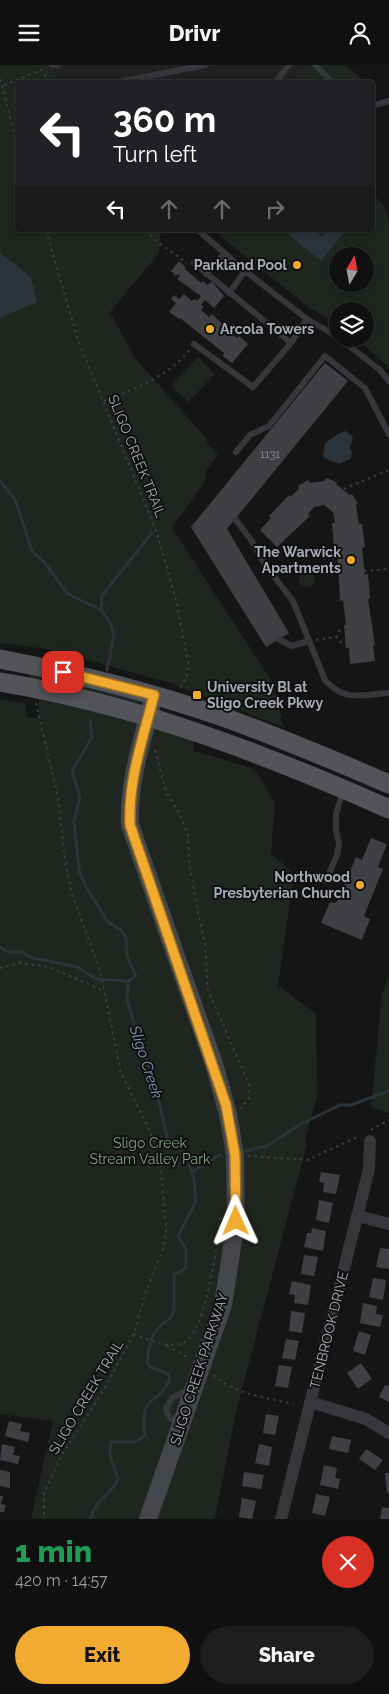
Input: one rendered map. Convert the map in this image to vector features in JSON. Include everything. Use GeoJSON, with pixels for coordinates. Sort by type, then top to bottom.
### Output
{"type":"FeatureCollection","features":[{"type":"Feature","properties":{"kind":"main road"},"geometry":{"type":"LineString","coordinates":[[0,659],[108,682],[154,695],[275,736],[389,784]]}},
{"type":"Feature","properties":{"kind":"main road"},"geometry":{"type":"LineString","coordinates":[[0,682],[93,701],[148,718],[245,750],[389,809]]}},
{"type":"Feature","properties":{"kind":"street","name":"SLIGO CREEK PARKWAY"},"geometry":{"type":"LineString","coordinates":[[148,1519],[223,1305],[236,1221],[235,1155],[230,1121],[214,1064],[130,825],[129,800],[134,770],[154,695]]}},
{"type":"Feature","properties":{"kind":"street","name":"TENBROOK DRIVE"},"geometry":{"type":"LineString","coordinates":[[281,1519],[358,1216],[369,1169],[370,1141]]}},
{"type":"Feature","properties":{"kind":"street"},"geometry":{"type":"LineString","coordinates":[[358,1216],[389,1224]]}},
{"type":"Feature","properties":{"kind":"street"},"geometry":{"type":"LineString","coordinates":[[310,1402],[366,1419],[389,1433]]}},
{"type":"Feature","properties":{"kind":"lane"},"geometry":{"type":"LineString","coordinates":[[128,80],[206,65]]}},
{"type":"Feature","properties":{"kind":"lane"},"geometry":{"type":"LineString","coordinates":[[278,80],[289,65]]}},
{"type":"Feature","properties":{"kind":"lane"},"geometry":{"type":"LineString","coordinates":[[315,65],[330,80]]}},
{"type":"Feature","properties":{"kind":"lane"},"geometry":{"type":"LineString","coordinates":[[375,105],[389,101]]}},
{"type":"Feature","properties":{"kind":"lane"},"geometry":{"type":"LineString","coordinates":[[200,232],[245,271],[307,319],[329,332]]}},
{"type":"Feature","properties":{"kind":"lane"},"geometry":{"type":"LineString","coordinates":[[206,275],[224,253]]}},
{"type":"Feature","properties":{"kind":"lane"},"geometry":{"type":"LineString","coordinates":[[194,263],[206,275],[291,343]]}},
{"type":"Feature","properties":{"kind":"lane"},"geometry":{"type":"LineString","coordinates":[[229,293],[245,271]]}},
{"type":"Feature","properties":{"kind":"lane"},"geometry":{"type":"LineString","coordinates":[[194,344],[253,387],[291,343],[307,319]]}},
{"type":"Feature","properties":{"kind":"lane"},"geometry":{"type":"LineString","coordinates":[[351,347],[380,370],[389,381]]}},
{"type":"Feature","properties":{"kind":"lane"},"geometry":{"type":"LineString","coordinates":[[236,452],[250,435],[269,426],[325,356],[365,388],[389,434]]}},
{"type":"Feature","properties":{"kind":"lane"},"geometry":{"type":"LineString","coordinates":[[236,520],[292,601],[325,680],[334,691],[343,695],[389,693]]}},
{"type":"Feature","properties":{"kind":"lane"},"geometry":{"type":"LineString","coordinates":[[278,639],[292,646],[309,641]]}},
{"type":"Feature","properties":{"kind":"lane"},"geometry":{"type":"LineString","coordinates":[[326,881],[337,855],[339,844],[336,830],[336,814],[344,789]]}},
{"type":"Feature","properties":{"kind":"path"},"geometry":{"type":"LineString","coordinates":[[16,80],[54,65]]}},
{"type":"Feature","properties":{"kind":"path"},"geometry":{"type":"LineString","coordinates":[[43,80],[45,69]]}},
{"type":"Feature","properties":{"kind":"path"},"geometry":{"type":"LineString","coordinates":[[0,79],[15,135]]}},
{"type":"Feature","properties":{"kind":"path"},"geometry":{"type":"LineString","coordinates":[[3,85],[15,80]]}},
{"type":"Feature","properties":{"kind":"path","name":"SLIGO CREEK TRAIL"},"geometry":{"type":"LineString","coordinates":[[47,232],[78,340],[104,401],[167,563],[188,662],[187,678],[177,692]]}},
{"type":"Feature","properties":{"kind":"path"},"geometry":{"type":"LineString","coordinates":[[148,232],[156,241],[188,264],[194,263]]}},
{"type":"Feature","properties":{"kind":"path"},"geometry":{"type":"LineString","coordinates":[[104,401],[134,390],[168,369],[185,356],[194,344]]}},
{"type":"Feature","properties":{"kind":"path"},"geometry":{"type":"LineString","coordinates":[[344,489],[389,470]]}},
{"type":"Feature","properties":{"kind":"path"},"geometry":{"type":"LineString","coordinates":[[364,571],[389,569]]}},
{"type":"Feature","properties":{"kind":"path"},"geometry":{"type":"LineString","coordinates":[[324,638],[336,636],[339,631],[344,629]]}},
{"type":"Feature","properties":{"kind":"path"},"geometry":{"type":"LineString","coordinates":[[336,636],[340,642],[346,644]]}},
{"type":"Feature","properties":{"kind":"path"},"geometry":{"type":"LineString","coordinates":[[35,699],[39,724],[58,797],[65,861],[72,894],[100,970],[121,1073],[156,1145],[163,1191],[166,1230],[163,1249],[146,1291],[134,1334]]}},
{"type":"Feature","properties":{"kind":"path"},"geometry":{"type":"LineString","coordinates":[[154,748],[166,792],[180,813],[188,835],[188,855],[197,908],[206,943],[208,990],[249,1084],[249,1098],[236,1112]]}},
{"type":"Feature","properties":{"kind":"path"},"geometry":{"type":"LineString","coordinates":[[0,968],[20,963],[49,967],[104,991]]}},
{"type":"Feature","properties":{"kind":"path"},"geometry":{"type":"LineString","coordinates":[[235,1155],[307,1160],[352,1140],[389,1120]]}},
{"type":"Feature","properties":{"kind":"path","name":"SLIGO CREEK TRAIL"},"geometry":{"type":"LineString","coordinates":[[44,1519],[44,1493],[62,1455],[100,1396],[134,1334],[165,1345],[187,1341],[197,1328],[209,1285],[222,1208]]}},
{"type":"Feature","properties":{"kind":"path"},"geometry":{"type":"LineString","coordinates":[[165,1345],[195,1361]]}},
{"type":"Feature","properties":{"kind":"path"},"geometry":{"type":"LineString","coordinates":[[210,1372],[224,1384],[253,1397],[293,1404]]}},
{"type":"Feature","properties":{"kind":"shaded area"},"geometry":{"type":"Polygon","coordinates":[[[26,65],[307,65],[295,80],[32,80],[26,65]]]}},
{"type":"Feature","properties":{"kind":"shaded area","name":"Parkland Pool"},"geometry":{"type":"Polygon","coordinates":[[[291,232],[316,232],[322,237],[326,232],[344,232],[332,247],[329,247],[329,251],[321,261],[289,235],[291,232]]]}},
{"type":"Feature","properties":{"kind":"shaded area"},"geometry":{"type":"Polygon","coordinates":[[[0,253],[31,277],[37,302],[0,318],[0,253]]]}},
{"type":"Feature","properties":{"kind":"shaded area"},"geometry":{"type":"Polygon","coordinates":[[[346,431],[353,437],[350,459],[339,464],[324,458],[325,443],[346,431]]]}},
{"type":"Feature","properties":{"kind":"green space"},"geometry":{"type":"Polygon","coordinates":[[[0,65],[51,65],[58,72],[58,80],[15,80],[15,232],[161,232],[159,253],[110,312],[134,357],[207,439],[207,444],[218,454],[206,470],[205,481],[172,528],[273,683],[282,718],[279,718],[285,728],[171,683],[47,649],[0,643],[0,65]]]}},
{"type":"Feature","properties":{"kind":"green space"},"geometry":{"type":"Polygon","coordinates":[[[307,65],[344,65],[364,80],[295,80],[307,65]]]}},
{"type":"Feature","properties":{"kind":"green space","name":"Parkland Pool"},"geometry":{"type":"Polygon","coordinates":[[[375,196],[386,208],[389,220],[389,367],[366,347],[374,347],[374,302],[329,302],[329,319],[308,307],[215,232],[375,232],[375,196]]]}},
{"type":"Feature","properties":{"kind":"green space"},"geometry":{"type":"Polygon","coordinates":[[[198,357],[215,374],[188,402],[171,386],[198,357]]]}},
{"type":"Feature","properties":{"kind":"green space"},"geometry":{"type":"Polygon","coordinates":[[[304,571],[310,571],[315,576],[313,585],[304,587],[299,582],[299,576],[304,571]]]}},
{"type":"Feature","properties":{"kind":"green space","name":"Sligo Creek Stream Valley Park"},"geometry":{"type":"Polygon","coordinates":[[[19,654],[61,666],[186,721],[193,739],[194,751],[255,769],[275,803],[271,853],[294,874],[278,985],[316,1014],[317,1097],[305,1140],[307,1144],[236,1412],[215,1519],[31,1519],[53,1421],[0,1414],[0,699],[25,703],[27,718],[39,718],[39,695],[19,654]]]}},
{"type":"Feature","properties":{"kind":"green space"},"geometry":{"type":"Polygon","coordinates":[[[389,975],[389,1113],[371,1107],[382,994],[389,975]]]}},
{"type":"Feature","properties":{"kind":"building","name":"Arcola Towers"},"geometry":{"type":"Polygon","coordinates":[[[179,261],[201,283],[203,281],[207,285],[212,282],[224,296],[214,308],[205,300],[201,305],[204,307],[201,310],[209,317],[212,314],[237,338],[239,336],[248,344],[232,363],[223,356],[224,353],[180,318],[169,312],[176,303],[171,299],[174,295],[179,299],[184,294],[192,301],[194,299],[197,301],[201,296],[177,279],[180,276],[178,274],[176,276],[171,271],[179,261]]]}},
{"type":"Feature","properties":{"kind":"building"},"geometry":{"type":"Polygon","coordinates":[[[325,363],[348,381],[227,529],[289,633],[266,647],[191,527],[325,363]]]}},
{"type":"Feature","properties":{"kind":"building","name":"The Warwick Apartments"},"geometry":{"type":"Polygon","coordinates":[[[326,478],[337,482],[336,484],[350,495],[352,494],[358,504],[356,505],[359,524],[362,524],[365,547],[362,548],[365,575],[368,574],[370,599],[368,599],[375,645],[373,646],[375,661],[350,664],[349,648],[346,648],[343,600],[340,601],[337,546],[334,547],[332,523],[335,523],[333,512],[324,505],[314,507],[308,514],[310,516],[277,547],[260,530],[271,518],[269,516],[289,495],[290,497],[299,489],[298,486],[308,480],[310,483],[325,481],[326,478]]]}},
{"type":"Feature","properties":{"kind":"building","name":"Northwood Presbyterian Church"},"geometry":{"type":"Polygon","coordinates":[[[371,838],[387,844],[378,867],[383,869],[364,916],[370,919],[362,940],[321,923],[330,902],[336,903],[356,857],[362,860],[371,838]]]}},
{"type":"Feature","properties":{"kind":"building"},"geometry":{"type":"Polygon","coordinates":[[[321,1172],[340,1175],[336,1194],[323,1192],[324,1183],[319,1182],[321,1172]]]}},
{"type":"Feature","properties":{"kind":"building"},"geometry":{"type":"Polygon","coordinates":[[[319,1200],[333,1203],[329,1223],[316,1220],[319,1200]]]}},
{"type":"Feature","properties":{"kind":"building"},"geometry":{"type":"Polygon","coordinates":[[[312,1228],[326,1231],[323,1251],[304,1247],[307,1233],[311,1233],[312,1228]]]}},
{"type":"Feature","properties":{"kind":"building"},"geometry":{"type":"Polygon","coordinates":[[[380,1248],[389,1249],[389,1269],[376,1267],[380,1248]]]}},
{"type":"Feature","properties":{"kind":"building"},"geometry":{"type":"Polygon","coordinates":[[[304,1255],[318,1257],[314,1276],[301,1274],[304,1255]]]}},
{"type":"Feature","properties":{"kind":"building"},"geometry":{"type":"Polygon","coordinates":[[[373,1278],[386,1280],[383,1300],[369,1297],[373,1278]]]}},
{"type":"Feature","properties":{"kind":"building"},"geometry":{"type":"Polygon","coordinates":[[[292,1281],[311,1285],[308,1305],[294,1303],[295,1295],[289,1294],[292,1281]]]}},
{"type":"Feature","properties":{"kind":"building"},"geometry":{"type":"Polygon","coordinates":[[[363,1303],[377,1306],[376,1314],[383,1315],[380,1327],[360,1323],[363,1303]]]}},
{"type":"Feature","properties":{"kind":"building"},"geometry":{"type":"Polygon","coordinates":[[[291,1311],[305,1313],[302,1333],[289,1331],[291,1311]]]}},
{"type":"Feature","properties":{"kind":"building"},"geometry":{"type":"Polygon","coordinates":[[[359,1331],[371,1335],[365,1355],[353,1351],[359,1331]]]}},
{"type":"Feature","properties":{"kind":"building"},"geometry":{"type":"Polygon","coordinates":[[[286,1339],[299,1341],[295,1360],[282,1358],[286,1339]]]}},
{"type":"Feature","properties":{"kind":"building"},"geometry":{"type":"Polygon","coordinates":[[[361,1363],[372,1379],[358,1389],[347,1373],[361,1363]]]}},
{"type":"Feature","properties":{"kind":"building"},"geometry":{"type":"Polygon","coordinates":[[[279,1365],[292,1367],[288,1388],[275,1386],[279,1365]]]}},
{"type":"Feature","properties":{"kind":"building"},"geometry":{"type":"Polygon","coordinates":[[[385,1385],[389,1386],[389,1402],[379,1397],[385,1385]]]}},
{"type":"Feature","properties":{"kind":"building"},"geometry":{"type":"Polygon","coordinates":[[[266,1414],[279,1416],[275,1435],[263,1433],[266,1414]]]}},
{"type":"Feature","properties":{"kind":"building"},"geometry":{"type":"Polygon","coordinates":[[[9,1421],[22,1424],[20,1431],[30,1433],[28,1442],[5,1436],[9,1421]]]}},
{"type":"Feature","properties":{"kind":"building"},"geometry":{"type":"Polygon","coordinates":[[[332,1436],[351,1440],[348,1453],[329,1449],[332,1436]]]}},
{"type":"Feature","properties":{"kind":"building"},"geometry":{"type":"Polygon","coordinates":[[[2,1444],[15,1447],[13,1455],[20,1456],[18,1464],[0,1460],[2,1444]]]}},
{"type":"Feature","properties":{"kind":"building"},"geometry":{"type":"Polygon","coordinates":[[[259,1444],[272,1447],[269,1466],[255,1463],[259,1444]]]}},
{"type":"Feature","properties":{"kind":"building"},"geometry":{"type":"Polygon","coordinates":[[[366,1449],[383,1460],[375,1470],[359,1459],[366,1449]]]}},
{"type":"Feature","properties":{"kind":"building"},"geometry":{"type":"Polygon","coordinates":[[[324,1465],[337,1468],[335,1478],[340,1479],[338,1489],[320,1485],[324,1465]]]}},
{"type":"Feature","properties":{"kind":"building"},"geometry":{"type":"Polygon","coordinates":[[[0,1470],[10,1472],[10,1488],[0,1486],[0,1470]]]}},
{"type":"Feature","properties":{"kind":"building"},"geometry":{"type":"Polygon","coordinates":[[[244,1472],[264,1475],[261,1489],[242,1486],[244,1472]]]}},
{"type":"Feature","properties":{"kind":"building"},"geometry":{"type":"Polygon","coordinates":[[[385,1473],[389,1473],[389,1492],[387,1493],[385,1473]]]}},
{"type":"Feature","properties":{"kind":"building"},"geometry":{"type":"Polygon","coordinates":[[[316,1494],[330,1497],[325,1516],[312,1513],[316,1494]]]}},
{"type":"Feature","properties":{"kind":"building"},"geometry":{"type":"Polygon","coordinates":[[[0,1496],[3,1496],[1,1504],[6,1505],[4,1512],[0,1512],[0,1496]]]}},
{"type":"Feature","properties":{"kind":"building"},"geometry":{"type":"Polygon","coordinates":[[[242,1498],[256,1501],[252,1519],[239,1517],[242,1498]]]}},
{"type":"Feature","properties":{"kind":"building"},"geometry":{"type":"Polygon","coordinates":[[[382,1507],[389,1508],[389,1519],[380,1519],[382,1507]]]}},
{"type":"Feature","properties":{"kind":"waterway","name":"Sligo Creek"},"geometry":{"type":"LineString","coordinates":[[0,481],[15,499],[32,551],[44,562],[68,594],[101,610],[110,622],[114,636],[107,670]]}},
{"type":"Feature","properties":{"kind":"waterway"},"geometry":{"type":"LineString","coordinates":[[101,610],[102,595],[152,533]]}},
{"type":"Feature","properties":{"kind":"waterway","name":"Sligo Creek"},"geometry":{"type":"LineString","coordinates":[[90,720],[92,737],[72,771],[80,798],[74,821],[79,870],[86,887],[108,922],[122,931],[126,938],[127,956],[136,976],[128,981],[127,999],[140,1045],[154,1079],[167,1137],[186,1155],[194,1179],[196,1201],[178,1236],[186,1249],[186,1268],[174,1275],[174,1309],[171,1318],[153,1336],[148,1355],[147,1363],[150,1367],[168,1374],[170,1379],[165,1388],[150,1402],[144,1412],[145,1436],[135,1442],[111,1442],[111,1457],[118,1480],[95,1507],[91,1519]]}},
{"type":"Feature","properties":{"kind":"waterway"},"geometry":{"type":"LineString","coordinates":[[0,947],[8,952],[21,952],[33,958],[78,967],[96,979],[128,981]]}},
{"type":"Feature","properties":{"kind":"waterway"},"geometry":{"type":"LineString","coordinates":[[246,1151],[267,1146],[301,1124],[340,1105],[351,1105],[389,1091]]}},
{"type":"Feature","properties":{"kind":"waterway"},"geometry":{"type":"LineString","coordinates":[[192,1172],[220,1155]]}},
{"type":"Feature","properties":{"kind":"place","name":"Parkland Pool"},"geometry":{"type":"Point","coordinates":[297,265]}},
{"type":"Feature","properties":{"kind":"place","name":"Arcola Towers"},"geometry":{"type":"Point","coordinates":[210,329]}},
{"type":"Feature","properties":{"kind":"place","name":"The Warwick Apartments"},"geometry":{"type":"Point","coordinates":[351,560]}},
{"type":"Feature","properties":{"kind":"place","name":"University Bl at Sligo Creek Pkwy"},"geometry":{"type":"Point","coordinates":[197,695]}},
{"type":"Feature","properties":{"kind":"place","name":"Northwood Presbyterian Church"},"geometry":{"type":"Point","coordinates":[360,885]}},
{"type":"Feature","properties":{"kind":"route"},"geometry":{"type":"LineString","coordinates":[[63,672],[154,695],[134,770],[129,800],[130,825],[214,1064],[226,1105],[233,1134],[235,1155],[236,1221]]}}]}
